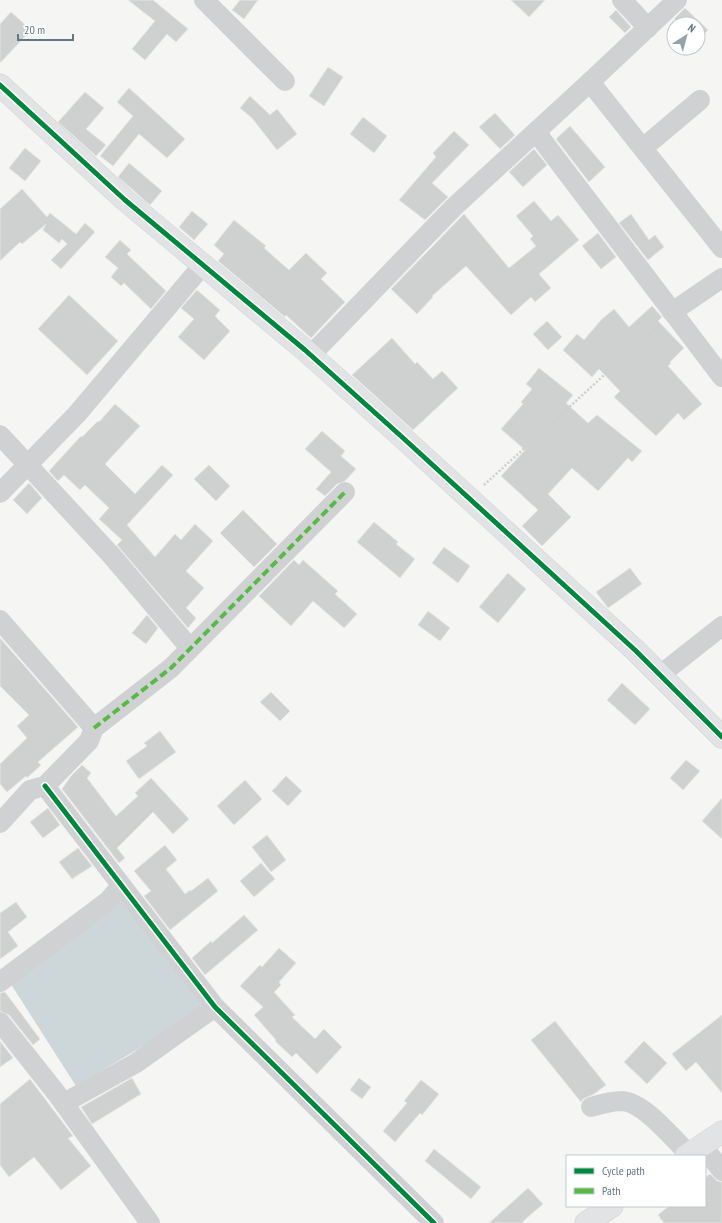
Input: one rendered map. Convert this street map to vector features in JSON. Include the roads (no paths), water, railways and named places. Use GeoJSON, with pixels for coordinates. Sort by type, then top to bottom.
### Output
{"type":"FeatureCollection","features":[{"type":"Feature","properties":{"kind":"street"},"geometry":{"type":"LineString","coordinates":[[204,0],[285,81]]}},
{"type":"Feature","properties":{"kind":"street"},"geometry":{"type":"LineString","coordinates":[[622,0],[648,28]]}},
{"type":"Feature","properties":{"kind":"street"},"geometry":{"type":"LineString","coordinates":[[310,356],[454,207],[677,0]]}},
{"type":"Feature","properties":{"kind":"street"},"geometry":{"type":"LineString","coordinates":[[590,82],[722,248]]}},
{"type":"Feature","properties":{"kind":"street"},"geometry":{"type":"LineString","coordinates":[[0,85],[124,200],[310,356],[635,650],[722,737]]}},
{"type":"Feature","properties":{"kind":"street"},"geometry":{"type":"LineString","coordinates":[[643,148],[700,100]]}},
{"type":"Feature","properties":{"kind":"street"},"geometry":{"type":"LineString","coordinates":[[536,132],[722,377]]}},
{"type":"Feature","properties":{"kind":"street"},"geometry":{"type":"LineString","coordinates":[[0,493],[77,414],[202,266]]}},
{"type":"Feature","properties":{"kind":"street"},"geometry":{"type":"LineString","coordinates":[[672,312],[722,278]]}},
{"type":"Feature","properties":{"kind":"street"},"geometry":{"type":"LineString","coordinates":[[0,435],[112,556],[190,648]]}},
{"type":"Feature","properties":{"kind":"street"},"geometry":{"type":"LineString","coordinates":[[4,812],[30,790],[45,786],[89,741],[94,728],[171,668],[345,492]]}},
{"type":"Feature","properties":{"kind":"street"},"geometry":{"type":"LineString","coordinates":[[0,620],[94,728]]}},
{"type":"Feature","properties":{"kind":"street"},"geometry":{"type":"LineString","coordinates":[[660,675],[722,626]]}},
{"type":"Feature","properties":{"kind":"street"},"geometry":{"type":"LineString","coordinates":[[45,786],[215,1007],[434,1223]]}},
{"type":"Feature","properties":{"kind":"street"},"geometry":{"type":"LineString","coordinates":[[0,982],[108,900],[121,886]]}},
{"type":"Feature","properties":{"kind":"street"},"geometry":{"type":"LineString","coordinates":[[64,1103],[136,1063],[215,1007]]}},
{"type":"Feature","properties":{"kind":"street"},"geometry":{"type":"LineString","coordinates":[[0,1022],[64,1103],[150,1223]]}},
{"type":"Feature","properties":{"kind":"street"},"geometry":{"type":"LineString","coordinates":[[591,1107],[605,1103],[622,1101],[638,1105],[693,1152],[722,1132]]}},
{"type":"Feature","properties":{"kind":"street"},"geometry":{"type":"LineString","coordinates":[[706,1161],[722,1171]]}},
{"type":"Feature","properties":{"kind":"street"},"geometry":{"type":"LineString","coordinates":[[586,1223],[610,1207]]}}]}
